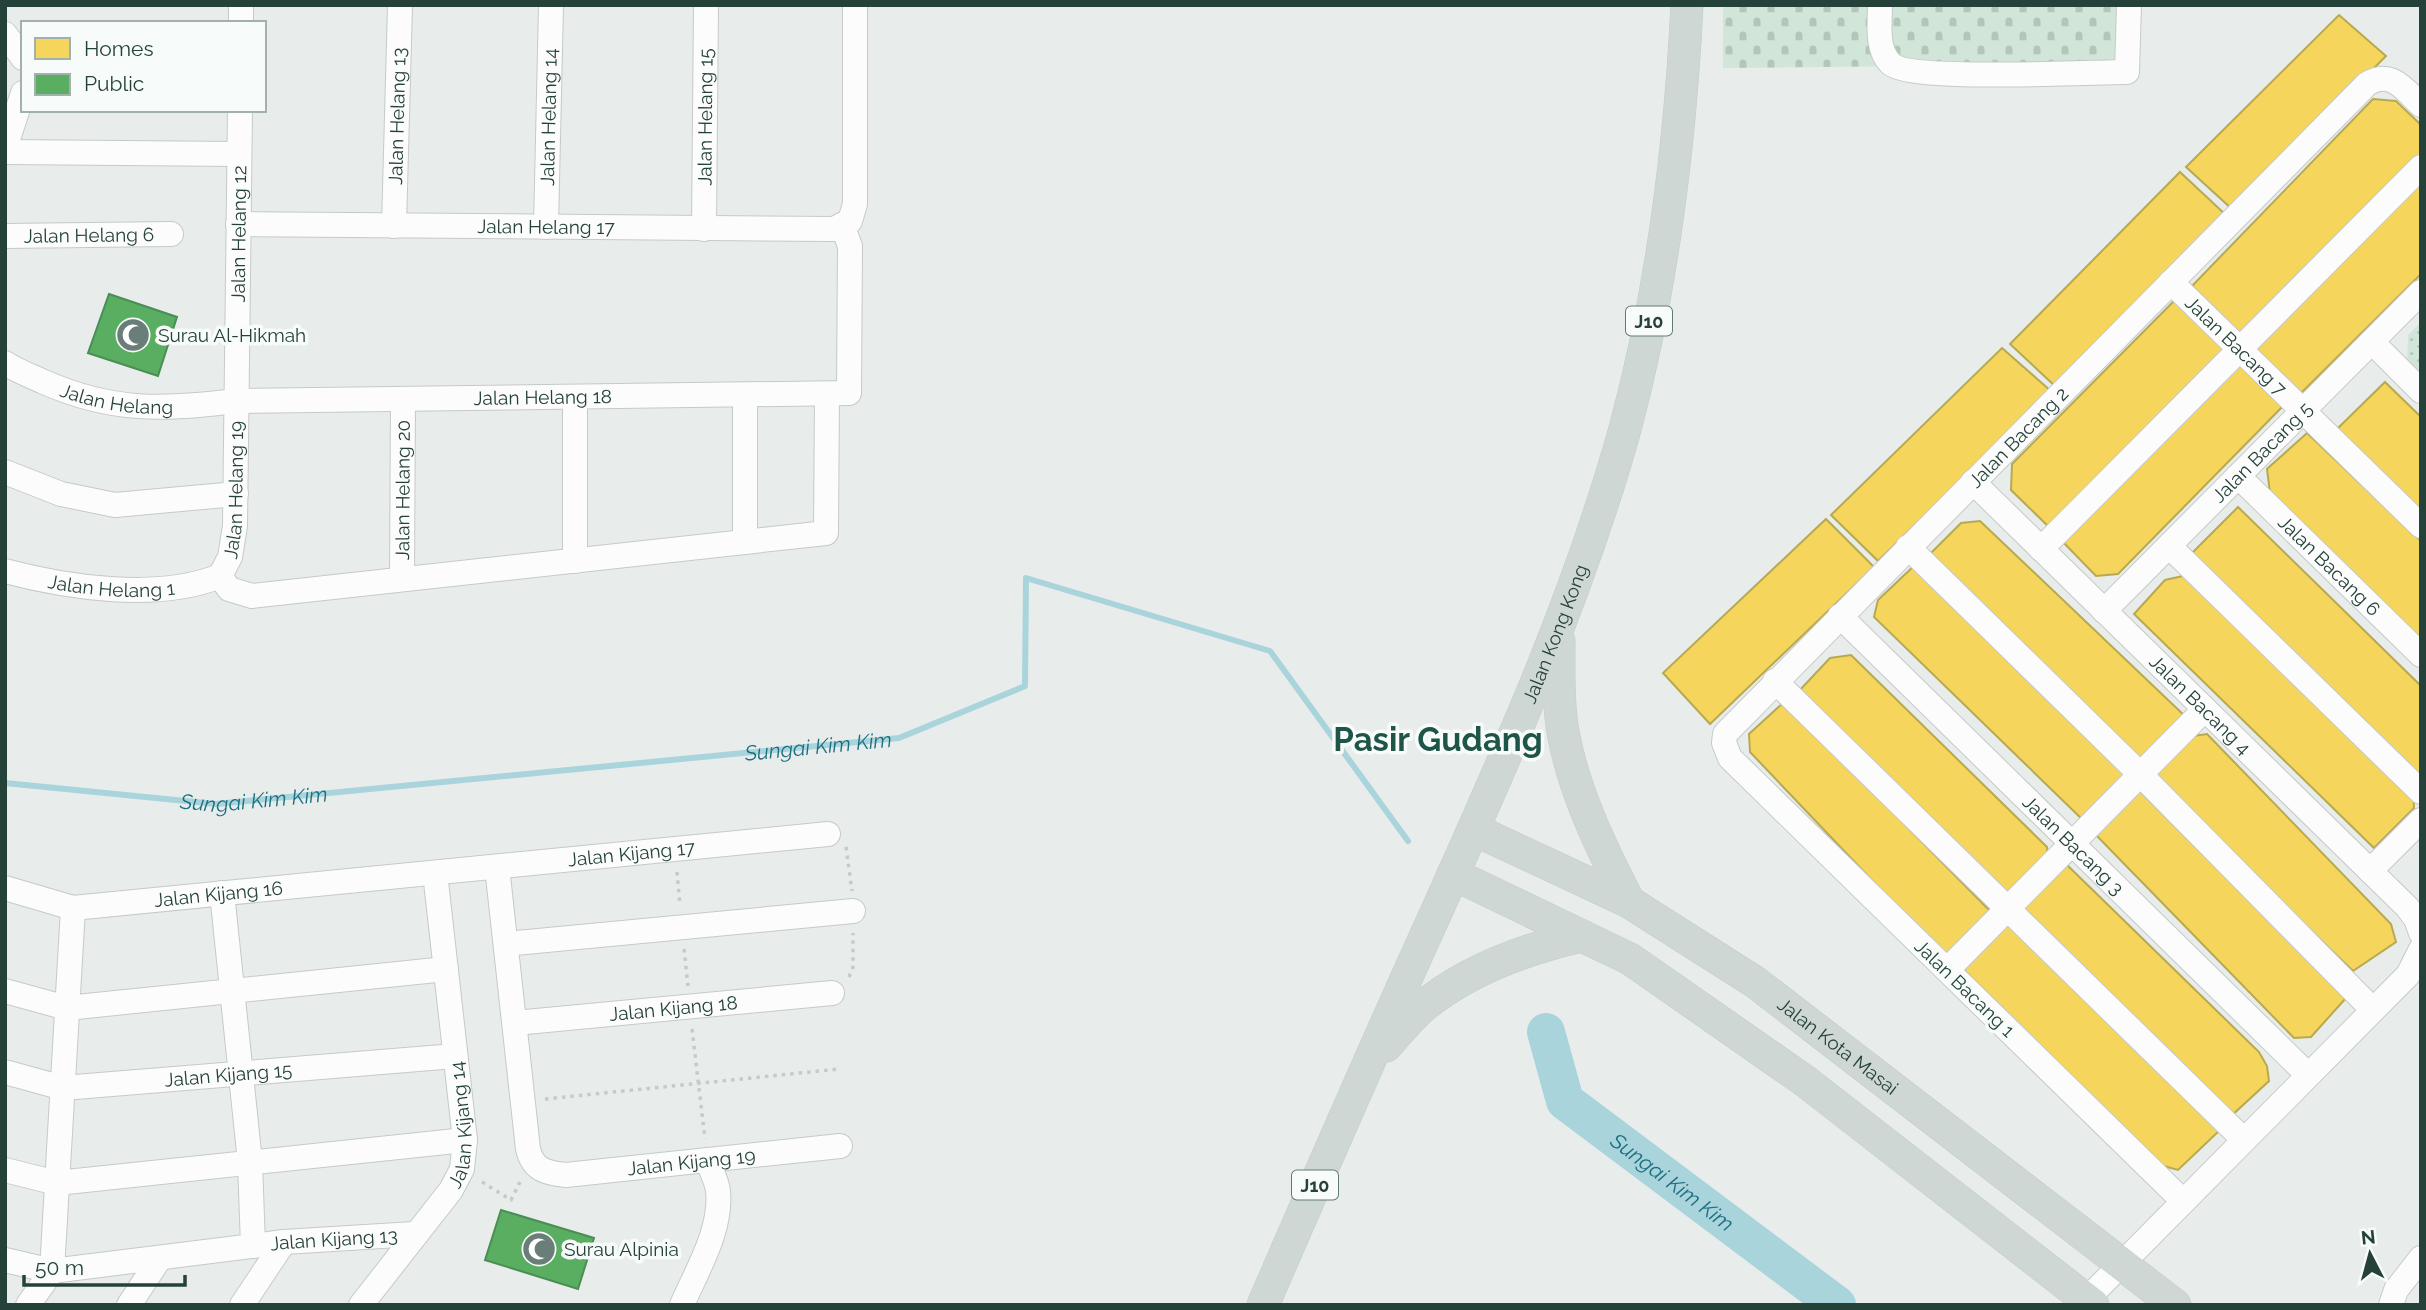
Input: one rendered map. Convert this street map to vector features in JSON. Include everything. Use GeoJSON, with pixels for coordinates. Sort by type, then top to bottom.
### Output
{"type":"FeatureCollection","features":[{"type":"Feature","properties":{"kind":"main road","name":"Jalan Kong Kong"},"geometry":{"type":"LineString","coordinates":[[1263,1305],[1367,1066],[1475,830],[1559,626],[1625,428],[1658,276],[1682,113],[1687,5]]}},
{"type":"Feature","properties":{"kind":"main road"},"geometry":{"type":"LineString","coordinates":[[1559,626],[1559,691],[1563,732],[1572,770],[1606,857],[1629,902]]}},
{"type":"Feature","properties":{"kind":"main road","name":"Jalan Kota Masai"},"geometry":{"type":"LineString","coordinates":[[1475,830],[1629,902],[1755,982],[2175,1305]]}},
{"type":"Feature","properties":{"kind":"main road"},"geometry":{"type":"LineString","coordinates":[[1453,874],[1630,959],[1805,1081],[2089,1302]]}},
{"type":"Feature","properties":{"kind":"main road"},"geometry":{"type":"LineString","coordinates":[[1367,1066],[1419,1010],[1445,991],[1538,946],[1582,936]]}},
{"type":"Feature","properties":{"kind":"street","name":"Jalan Helang 13"},"geometry":{"type":"LineString","coordinates":[[394,226],[400,5]]}},
{"type":"Feature","properties":{"kind":"street","name":"Jalan Helang 14"},"geometry":{"type":"LineString","coordinates":[[546,227],[551,5]]}},
{"type":"Feature","properties":{"kind":"street","name":"Jalan Helang 15"},"geometry":{"type":"LineString","coordinates":[[705,229],[706,5]]}},
{"type":"Feature","properties":{"kind":"street"},"geometry":{"type":"LineString","coordinates":[[220,576],[229,589],[252,596],[826,533],[850,246],[846,223],[855,204],[855,5]]}},
{"type":"Feature","properties":{"kind":"street"},"geometry":{"type":"LineString","coordinates":[[1880,5],[1881,47],[1896,68],[1909,71],[1986,74],[2127,72],[2129,5]]}},
{"type":"Feature","properties":{"kind":"street"},"geometry":{"type":"LineString","coordinates":[[5,34],[21,55]]}},
{"type":"Feature","properties":{"kind":"street","name":"Jalan Bacang 2"},"geometry":{"type":"LineString","coordinates":[[1747,775],[1726,751],[1726,734],[1775,681],[2367,84],[2383,78],[2399,84],[2421,105]]}},
{"type":"Feature","properties":{"kind":"street"},"geometry":{"type":"LineString","coordinates":[[21,99],[5,150],[239,154]]}},
{"type":"Feature","properties":{"kind":"street","name":"Jalan Helang 12"},"geometry":{"type":"LineString","coordinates":[[236,401],[240,112]]}},
{"type":"Feature","properties":{"kind":"street"},"geometry":{"type":"LineString","coordinates":[[2041,549],[2421,167]]}},
{"type":"Feature","properties":{"kind":"street","name":"Jalan Helang 17"},"geometry":{"type":"LineString","coordinates":[[238,224],[834,229],[846,223]]}},
{"type":"Feature","properties":{"kind":"street","name":"Jalan Helang 6"},"geometry":{"type":"LineString","coordinates":[[5,236],[171,234]]}},
{"type":"Feature","properties":{"kind":"street","name":"Jalan Bacang 7"},"geometry":{"type":"LineString","coordinates":[[2171,282],[2421,527]]}},
{"type":"Feature","properties":{"kind":"street","name":"Jalan Bacang 5"},"geometry":{"type":"LineString","coordinates":[[2104,611],[2421,292]]}},
{"type":"Feature","properties":{"kind":"street"},"geometry":{"type":"LineString","coordinates":[[2372,342],[2421,391]]}},
{"type":"Feature","properties":{"kind":"street","name":"Jalan Helang"},"geometry":{"type":"LineString","coordinates":[[5,363],[73,395],[124,407],[172,409],[236,401]]}},
{"type":"Feature","properties":{"kind":"street","name":"Jalan Helang 18"},"geometry":{"type":"LineString","coordinates":[[236,401],[838,393]]}},
{"type":"Feature","properties":{"kind":"street"},"geometry":{"type":"LineString","coordinates":[[745,395],[745,542]]}},
{"type":"Feature","properties":{"kind":"street"},"geometry":{"type":"LineString","coordinates":[[575,397],[575,561]]}},
{"type":"Feature","properties":{"kind":"street","name":"Jalan Helang 20"},"geometry":{"type":"LineString","coordinates":[[402,579],[403,399]]}},
{"type":"Feature","properties":{"kind":"street","name":"Jalan Helang 19"},"geometry":{"type":"LineString","coordinates":[[220,576],[230,557],[236,526],[236,401]]}},
{"type":"Feature","properties":{"kind":"street"},"geometry":{"type":"LineString","coordinates":[[5,472],[61,494],[115,505],[236,494]]}},
{"type":"Feature","properties":{"kind":"street","name":"Jalan Bacang 6"},"geometry":{"type":"LineString","coordinates":[[2238,476],[2420,653]]}},
{"type":"Feature","properties":{"kind":"street","name":"Jalan Bacang 4"},"geometry":{"type":"LineString","coordinates":[[1973,482],[2407,907],[2416,919],[2421,933]]}},
{"type":"Feature","properties":{"kind":"street"},"geometry":{"type":"LineString","coordinates":[[2169,546],[2421,792]]}},
{"type":"Feature","properties":{"kind":"street"},"geometry":{"type":"LineString","coordinates":[[1909,547],[2140,774],[2373,1010]]}},
{"type":"Feature","properties":{"kind":"street","name":"Jalan Helang 1"},"geometry":{"type":"LineString","coordinates":[[5,571],[54,583],[153,590],[196,586],[220,576]]}},
{"type":"Feature","properties":{"kind":"street","name":"Jalan Bacang 3"},"geometry":{"type":"LineString","coordinates":[[1840,617],[2308,1075]]}},
{"type":"Feature","properties":{"kind":"street"},"geometry":{"type":"LineString","coordinates":[[1775,681],[2244,1140]]}},
{"type":"Feature","properties":{"kind":"street"},"geometry":{"type":"LineString","coordinates":[[1947,970],[2205,709]]}},
{"type":"Feature","properties":{"kind":"street","name":"Jalan Bacang 1"},"geometry":{"type":"LineString","coordinates":[[1747,775],[2183,1202]]}},
{"type":"Feature","properties":{"kind":"street"},"geometry":{"type":"LineString","coordinates":[[2370,872],[2421,820]]}},
{"type":"Feature","properties":{"kind":"street","name":"Jalan Kijang 17"},"geometry":{"type":"LineString","coordinates":[[435,873],[828,834]]}},
{"type":"Feature","properties":{"kind":"street"},"geometry":{"type":"LineString","coordinates":[[498,867],[523,1101]]}},
{"type":"Feature","properties":{"kind":"street","name":"Jalan Kijang 16"},"geometry":{"type":"LineString","coordinates":[[5,888],[73,908],[435,873]]}},
{"type":"Feature","properties":{"kind":"street","name":"Jalan Kijang 14"},"geometry":{"type":"LineString","coordinates":[[361,1305],[451,1190],[462,1169],[465,1140],[435,873]]}},
{"type":"Feature","properties":{"kind":"street"},"geometry":{"type":"LineString","coordinates":[[222,893],[250,1162],[253,1246]]}},
{"type":"Feature","properties":{"kind":"street"},"geometry":{"type":"LineString","coordinates":[[28,1305],[52,1271],[73,908]]}},
{"type":"Feature","properties":{"kind":"street"},"geometry":{"type":"LineString","coordinates":[[506,944],[853,911]]}},
{"type":"Feature","properties":{"kind":"street"},"geometry":{"type":"LineString","coordinates":[[2089,1302],[2121,1264],[2408,975],[2421,949]]}},
{"type":"Feature","properties":{"kind":"street"},"geometry":{"type":"LineString","coordinates":[[5,991],[67,1008],[446,969]]}},
{"type":"Feature","properties":{"kind":"street","name":"Jalan Kijang 18"},"geometry":{"type":"LineString","coordinates":[[515,1023],[832,993]]}},
{"type":"Feature","properties":{"kind":"street","name":"Jalan Kijang 15"},"geometry":{"type":"LineString","coordinates":[[5,1072],[63,1088],[454,1056]]}},
{"type":"Feature","properties":{"kind":"street","name":"Jalan Kijang 19"},"geometry":{"type":"LineString","coordinates":[[523,1101],[531,1160],[544,1172],[566,1175],[840,1146]]}},
{"type":"Feature","properties":{"kind":"street"},"geometry":{"type":"LineString","coordinates":[[5,1170],[57,1183],[465,1140]]}},
{"type":"Feature","properties":{"kind":"street"},"geometry":{"type":"LineString","coordinates":[[682,1305],[712,1235],[717,1213],[718,1189],[707,1160]]}},
{"type":"Feature","properties":{"kind":"street","name":"Jalan Kijang 13"},"geometry":{"type":"LineString","coordinates":[[5,1261],[52,1271],[284,1242],[414,1234]]}},
{"type":"Feature","properties":{"kind":"street"},"geometry":{"type":"LineString","coordinates":[[242,1305],[284,1242]]}},
{"type":"Feature","properties":{"kind":"street"},"geometry":{"type":"LineString","coordinates":[[129,1305],[160,1258]]}},
{"type":"Feature","properties":{"kind":"street"},"geometry":{"type":"LineString","coordinates":[[2391,1305],[2396,1290],[2421,1258]]}},
{"type":"Feature","properties":{"kind":"path"},"geometry":{"type":"LineString","coordinates":[[523,1101],[839,1069]]}},
{"type":"Feature","properties":{"kind":"path"},"geometry":{"type":"LineString","coordinates":[[462,1169],[511,1200]]}},
{"type":"Feature","properties":{"kind":"green space"},"geometry":{"type":"Polygon","coordinates":[[[1723,5],[2120,5],[2121,64],[1723,68],[1723,5]]]}},
{"type":"Feature","properties":{"kind":"green space"},"geometry":{"type":"Polygon","coordinates":[[[2421,322],[2421,379],[2407,365],[2408,335],[2421,322]]]}},
{"type":"Feature","properties":{"kind":"building: Homes"},"geometry":{"type":"Polygon","coordinates":[[[2339,15],[2386,56],[2233,210],[2186,167],[2339,15]]]}},
{"type":"Feature","properties":{"kind":"building: Homes"},"geometry":{"type":"Polygon","coordinates":[[[2373,99],[2396,101],[2421,125],[2421,155],[2244,338],[2192,286],[2373,99]]]}},
{"type":"Feature","properties":{"kind":"building: Homes"},"geometry":{"type":"Polygon","coordinates":[[[2180,172],[2227,216],[2056,387],[2010,344],[2180,172]]]}},
{"type":"Feature","properties":{"kind":"building: Homes"},"geometry":{"type":"Polygon","coordinates":[[[2421,173],[2421,274],[2301,393],[2251,344],[2421,173]]]}},
{"type":"Feature","properties":{"kind":"building: Homes"},"geometry":{"type":"Polygon","coordinates":[[[2175,300],[2233,352],[2053,531],[2011,490],[2012,464],[2175,300]]]}},
{"type":"Feature","properties":{"kind":"building: Homes"},"geometry":{"type":"Polygon","coordinates":[[[2002,348],[2052,392],[1878,561],[1831,515],[2002,348]]]}},
{"type":"Feature","properties":{"kind":"building: Homes"},"geometry":{"type":"Polygon","coordinates":[[[2239,357],[2288,401],[2118,574],[2096,576],[2059,538],[2239,357]]]}},
{"type":"Feature","properties":{"kind":"building: Homes"},"geometry":{"type":"Polygon","coordinates":[[[2385,382],[2421,417],[2421,513],[2336,430],[2385,382]]]}},
{"type":"Feature","properties":{"kind":"building: Homes"},"geometry":{"type":"Polygon","coordinates":[[[2307,433],[2421,541],[2421,634],[2418,636],[2270,493],[2267,469],[2307,433]]]}},
{"type":"Feature","properties":{"kind":"building: Homes"},"geometry":{"type":"Polygon","coordinates":[[[2238,507],[2421,686],[2421,777],[2191,554],[2238,507]]]}},
{"type":"Feature","properties":{"kind":"building: Homes"},"geometry":{"type":"Polygon","coordinates":[[[1826,519],[1874,567],[1710,724],[1663,673],[1826,519]]]}},
{"type":"Feature","properties":{"kind":"building: Homes"},"geometry":{"type":"Polygon","coordinates":[[[1980,521],[2187,718],[2142,764],[1927,557],[1961,523],[1980,521]]]}},
{"type":"Feature","properties":{"kind":"building: Homes"},"geometry":{"type":"Polygon","coordinates":[[[1916,564],[2132,775],[2086,823],[1874,617],[1878,600],[1916,564]]]}},
{"type":"Feature","properties":{"kind":"building: Homes"},"geometry":{"type":"Polygon","coordinates":[[[2187,575],[2413,789],[2414,808],[2374,848],[2134,614],[2165,580],[2187,575]]]}},
{"type":"Feature","properties":{"kind":"building: Homes"},"geometry":{"type":"Polygon","coordinates":[[[1851,655],[2047,847],[2048,863],[2008,900],[1798,692],[1830,658],[1851,655]]]}},
{"type":"Feature","properties":{"kind":"building: Homes"},"geometry":{"type":"Polygon","coordinates":[[[1784,702],[1990,911],[1945,957],[1750,752],[1749,734],[1784,702]]]}},
{"type":"Feature","properties":{"kind":"building: Homes"},"geometry":{"type":"Polygon","coordinates":[[[2207,734],[2391,924],[2396,942],[2353,971],[2150,776],[2186,737],[2207,734]]]}},
{"type":"Feature","properties":{"kind":"building: Homes"},"geometry":{"type":"Polygon","coordinates":[[[2136,787],[2346,998],[2311,1037],[2294,1038],[2093,832],[2136,787]]]}},
{"type":"Feature","properties":{"kind":"building: Homes"},"geometry":{"type":"Polygon","coordinates":[[[2064,862],[2259,1052],[2267,1066],[2269,1081],[2230,1117],[2019,906],[2064,862]]]}},
{"type":"Feature","properties":{"kind":"building: Homes"},"geometry":{"type":"Polygon","coordinates":[[[2003,919],[2220,1130],[2178,1170],[2160,1165],[1957,963],[2003,919]]]}},
{"type":"Feature","properties":{"kind":"building: Public","name":"Surau Al-Hikmah"},"geometry":{"type":"Polygon","coordinates":[[[109,294],[177,317],[158,376],[88,353],[109,294]]]}},
{"type":"Feature","properties":{"kind":"building: Public","name":"Surau Alpinia"},"geometry":{"type":"Polygon","coordinates":[[[501,1210],[594,1238],[578,1289],[485,1260],[501,1210]]]}},
{"type":"Feature","properties":{"kind":"waterway","name":"Sungai Kim Kim"},"geometry":{"type":"LineString","coordinates":[[5,783],[216,804],[899,738],[1025,686],[1026,578],[1270,651],[1408,841]]}},
{"type":"Feature","properties":{"kind":"waterway","name":"Sungai Kim Kim"},"geometry":{"type":"LineString","coordinates":[[1546,1032],[1565,1101],[1837,1305]]}},
{"type":"Feature","properties":{"kind":"place","name":"Surau Al-Hikmah"},"geometry":{"type":"Point","coordinates":[133,335]}},
{"type":"Feature","properties":{"kind":"place","name":"Surau Alpinia"},"geometry":{"type":"Point","coordinates":[539,1249]}},
{"type":"Feature","properties":{"kind":"district","name":"Pasir Gudang"},"geometry":{"type":"Point","coordinates":[1438,739]}}]}
